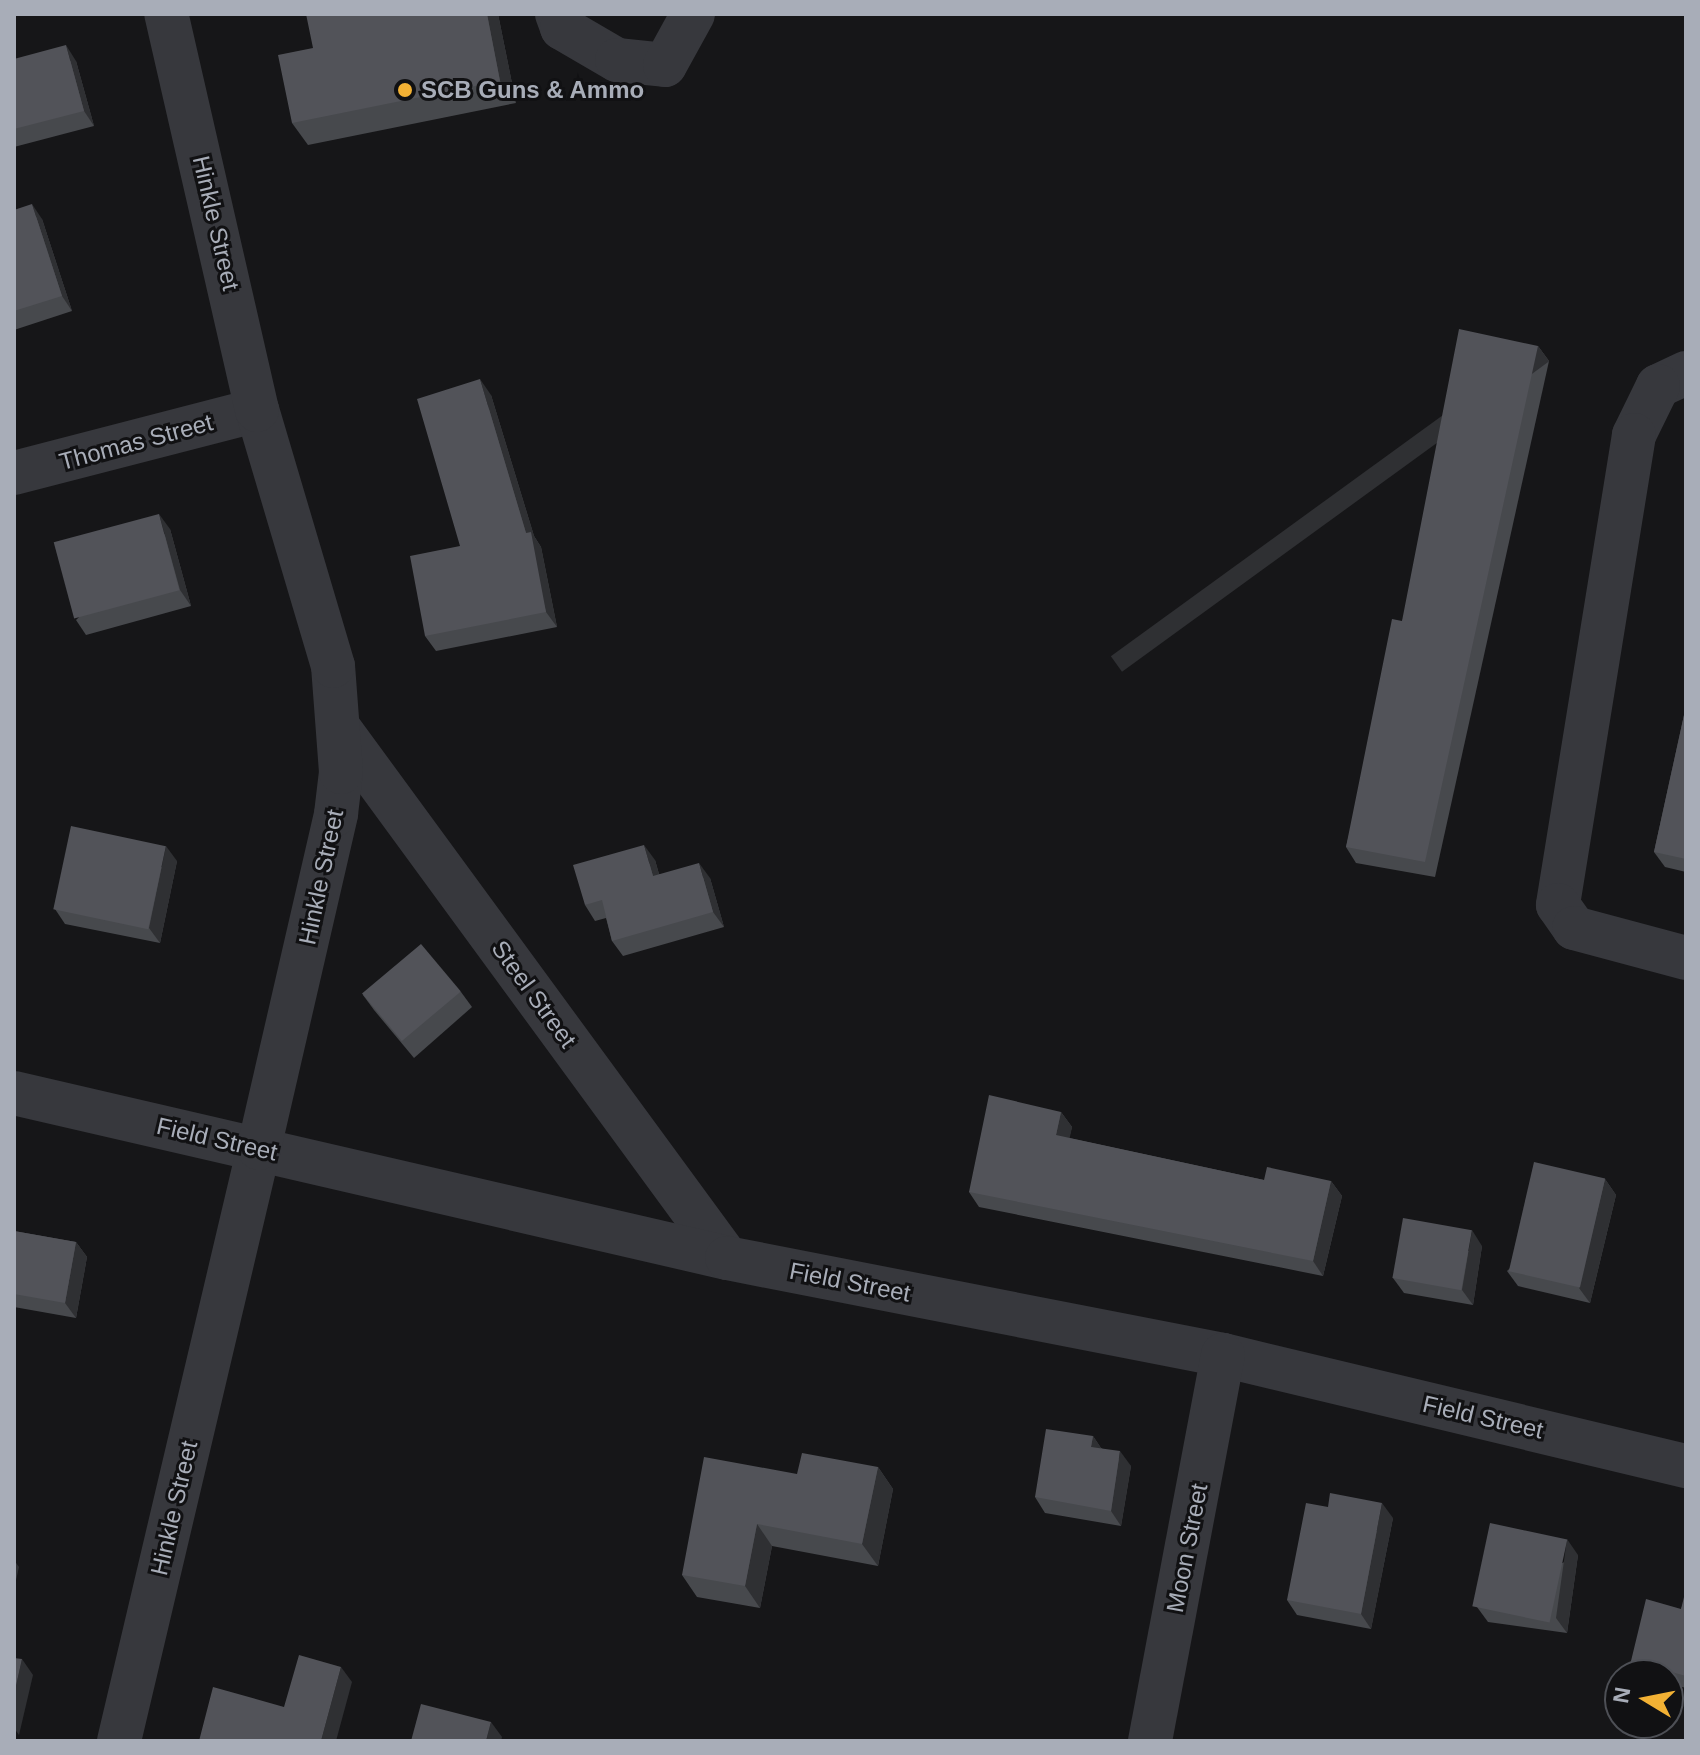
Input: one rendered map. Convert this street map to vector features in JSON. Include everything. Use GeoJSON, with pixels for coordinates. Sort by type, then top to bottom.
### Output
{"type":"FeatureCollection","features":[{"type":"Feature","properties":{"kind":"street","name":"Hinkle Street"},"geometry":{"type":"LineString","coordinates":[[119,1741],[336,814],[341,731],[333,666],[257,410],[166,14]]}},
{"type":"Feature","properties":{"kind":"street"},"geometry":{"type":"LineString","coordinates":[[557,14],[562,28],[617,60],[665,65],[693,14]]}},
{"type":"Feature","properties":{"kind":"street"},"geometry":{"type":"LineString","coordinates":[[1686,373],[1658,386],[1634,435],[1558,905],[1574,928],[1686,958]]}},
{"type":"Feature","properties":{"kind":"street","name":"Thomas Street"},"geometry":{"type":"LineString","coordinates":[[14,473],[257,410]]}},
{"type":"Feature","properties":{"kind":"street","name":"Steel Street"},"geometry":{"type":"LineString","coordinates":[[341,731],[727,1258]]}},
{"type":"Feature","properties":{"kind":"street","name":"Field Street"},"geometry":{"type":"LineString","coordinates":[[14,1093],[727,1258],[1223,1355],[1686,1466]]}},
{"type":"Feature","properties":{"kind":"street","name":"Moon Street"},"geometry":{"type":"LineString","coordinates":[[1150,1741],[1223,1355]]}},
{"type":"Feature","properties":{"kind":"building","name":"SCB Guns & Ammo"},"geometry":{"type":"Polygon","coordinates":[[[306,14],[487,14],[500,81],[292,123],[278,55],[313,48],[306,14]]]}},
{"type":"Feature","properties":{"kind":"building"},"geometry":{"type":"Polygon","coordinates":[[[66,45],[84,111],[14,129],[14,59],[66,45]]]}},
{"type":"Feature","properties":{"kind":"building"},"geometry":{"type":"Polygon","coordinates":[[[32,204],[62,296],[14,311],[14,210],[32,204]]]}},
{"type":"Feature","properties":{"kind":"building"},"geometry":{"type":"Polygon","coordinates":[[[1459,329],[1538,346],[1425,862],[1346,847],[1392,619],[1402,621],[1459,329]]]}},
{"type":"Feature","properties":{"kind":"building"},"geometry":{"type":"Polygon","coordinates":[[[480,379],[526,533],[531,532],[546,612],[425,636],[410,556],[460,546],[417,399],[480,379]]]}},
{"type":"Feature","properties":{"kind":"building"},"geometry":{"type":"Polygon","coordinates":[[[159,514],[179,590],[74,619],[54,542],[159,514]]]}},
{"type":"Feature","properties":{"kind":"building"},"geometry":{"type":"Polygon","coordinates":[[[1686,706],[1686,859],[1654,852],[1686,706]]]}},
{"type":"Feature","properties":{"kind":"building"},"geometry":{"type":"Polygon","coordinates":[[[71,826],[166,846],[148,929],[53,909],[71,826]]]}},
{"type":"Feature","properties":{"kind":"building"},"geometry":{"type":"Polygon","coordinates":[[[644,845],[653,876],[699,863],[713,912],[612,941],[602,900],[585,905],[573,865],[644,845]]]}},
{"type":"Feature","properties":{"kind":"building"},"geometry":{"type":"Polygon","coordinates":[[[421,944],[461,991],[402,1041],[362,993],[421,944]]]}},
{"type":"Feature","properties":{"kind":"building"},"geometry":{"type":"Polygon","coordinates":[[[989,1095],[1061,1112],[1056,1135],[1264,1180],[1267,1167],[1331,1181],[1313,1261],[969,1192],[989,1095]]]}},
{"type":"Feature","properties":{"kind":"building"},"geometry":{"type":"Polygon","coordinates":[[[1534,1162],[1605,1178],[1580,1288],[1509,1271],[1534,1162]]]}},
{"type":"Feature","properties":{"kind":"building"},"geometry":{"type":"Polygon","coordinates":[[[1403,1218],[1472,1230],[1461,1290],[1392,1278],[1403,1218]]]}},
{"type":"Feature","properties":{"kind":"building"},"geometry":{"type":"Polygon","coordinates":[[[14,1231],[76,1242],[65,1303],[14,1294],[14,1231]]]}},
{"type":"Feature","properties":{"kind":"building"},"geometry":{"type":"Polygon","coordinates":[[[1046,1429],[1093,1436],[1091,1447],[1120,1451],[1111,1511],[1035,1497],[1046,1429]]]}},
{"type":"Feature","properties":{"kind":"building"},"geometry":{"type":"Polygon","coordinates":[[[802,1453],[878,1467],[862,1544],[757,1524],[745,1586],[682,1575],[704,1457],[797,1474],[802,1453]]]}},
{"type":"Feature","properties":{"kind":"building"},"geometry":{"type":"Polygon","coordinates":[[[1330,1493],[1382,1503],[1361,1614],[1287,1600],[1306,1503],[1328,1507],[1330,1493]]]}},
{"type":"Feature","properties":{"kind":"building"},"geometry":{"type":"Polygon","coordinates":[[[1490,1523],[1567,1539],[1550,1623],[1472,1606],[1490,1523]]]}},
{"type":"Feature","properties":{"kind":"building"},"geometry":{"type":"Polygon","coordinates":[[[1686,1597],[1686,1676],[1684,1659],[1631,1659],[1646,1599],[1681,1609],[1686,1597]]]}},
{"type":"Feature","properties":{"kind":"building"},"geometry":{"type":"Polygon","coordinates":[[[299,1655],[341,1667],[321,1741],[199,1741],[213,1687],[284,1707],[299,1655]]]}},
{"type":"Feature","properties":{"kind":"building"},"geometry":{"type":"Polygon","coordinates":[[[14,1658],[22,1659],[14,1695],[14,1658]]]}},
{"type":"Feature","properties":{"kind":"building"},"geometry":{"type":"Polygon","coordinates":[[[421,1704],[491,1722],[486,1741],[411,1741],[421,1704]]]}},
{"type":"Feature","properties":{"kind":"place","name":"SCB Guns & Ammo"},"geometry":{"type":"Point","coordinates":[405,90]}}]}
